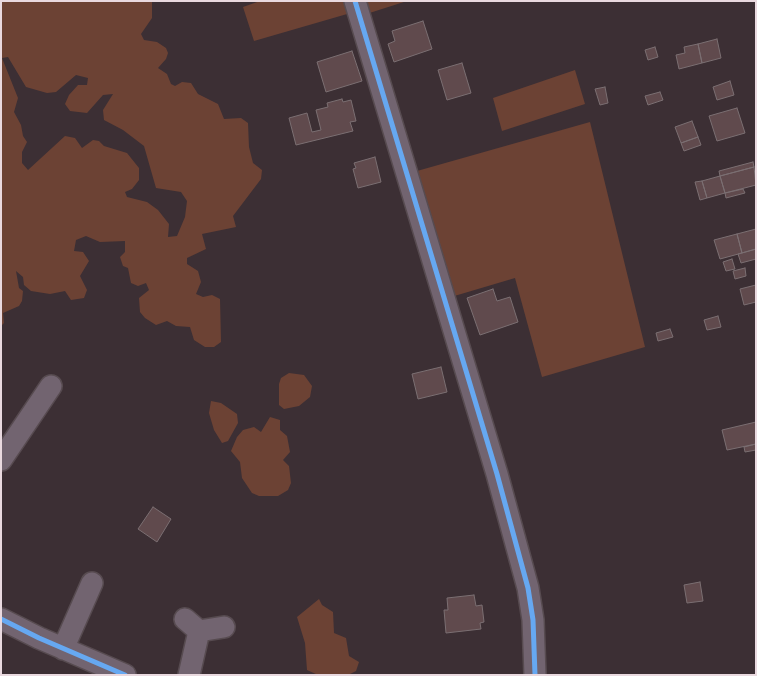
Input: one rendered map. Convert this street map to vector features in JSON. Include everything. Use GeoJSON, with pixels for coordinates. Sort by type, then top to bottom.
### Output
{"type":"FeatureCollection","features":[{"type":"Feature","properties":{"kind":"street"},"geometry":{"type":"LineString","coordinates":[[355,1],[497,474],[528,588],[534,620],[535,675]]}},
{"type":"Feature","properties":{"kind":"street"},"geometry":{"type":"LineString","coordinates":[[1,460],[51,386]]}},
{"type":"Feature","properties":{"kind":"street"},"geometry":{"type":"LineString","coordinates":[[63,649],[92,583]]}},
{"type":"Feature","properties":{"kind":"street"},"geometry":{"type":"LineString","coordinates":[[1,619],[63,649],[125,675]]}},
{"type":"Feature","properties":{"kind":"street"},"geometry":{"type":"LineString","coordinates":[[190,675],[192,625],[224,627]]}},
{"type":"Feature","properties":{"kind":"shaded area"},"geometry":{"type":"Polygon","coordinates":[[[1,1],[152,1],[152,18],[141,34],[144,40],[157,42],[166,48],[168,53],[166,59],[158,68],[167,74],[171,84],[175,86],[182,82],[191,83],[198,94],[218,104],[224,119],[241,118],[248,123],[249,147],[253,163],[262,170],[261,179],[233,216],[236,227],[202,234],[206,249],[187,258],[187,264],[198,271],[201,282],[196,294],[203,297],[212,295],[220,299],[221,342],[214,347],[205,347],[194,340],[190,327],[176,326],[167,321],[156,325],[145,318],[140,312],[139,298],[149,290],[146,283],[138,286],[131,283],[128,268],[123,266],[120,257],[125,252],[125,241],[100,242],[86,236],[76,240],[74,251],[83,252],[89,261],[80,276],[87,290],[84,298],[71,300],[65,291],[50,294],[31,291],[24,285],[23,277],[16,271],[19,288],[23,291],[22,301],[19,306],[3,313],[4,323],[1,326],[1,1]],[[8,57],[2,58],[18,98],[14,112],[27,142],[22,152],[22,163],[28,170],[65,136],[75,138],[82,148],[93,140],[99,141],[104,146],[127,153],[139,168],[139,180],[132,189],[125,192],[127,197],[147,202],[158,210],[169,224],[168,237],[177,236],[185,217],[187,201],[181,192],[156,188],[144,146],[123,130],[104,120],[103,110],[113,94],[103,95],[87,113],[70,111],[65,104],[69,95],[78,85],[87,85],[88,78],[76,75],[56,92],[47,93],[26,87],[8,57]]]}},
{"type":"Feature","properties":{"kind":"shaded area"},"geometry":{"type":"Polygon","coordinates":[[[260,1],[407,1],[357,17],[354,12],[254,41],[243,7],[260,1]]]}},
{"type":"Feature","properties":{"kind":"shaded area"},"geometry":{"type":"Polygon","coordinates":[[[575,70],[585,104],[502,131],[493,98],[575,70]]]}},
{"type":"Feature","properties":{"kind":"shaded area"},"geometry":{"type":"Polygon","coordinates":[[[590,122],[645,347],[542,377],[515,278],[451,297],[417,171],[590,122]]]}},
{"type":"Feature","properties":{"kind":"shaded area"},"geometry":{"type":"Polygon","coordinates":[[[289,373],[304,375],[312,386],[310,397],[299,406],[284,409],[279,405],[279,384],[281,378],[289,373]]]}},
{"type":"Feature","properties":{"kind":"shaded area"},"geometry":{"type":"Polygon","coordinates":[[[211,401],[221,403],[237,414],[238,423],[228,441],[222,443],[214,430],[209,413],[211,401]]]}},
{"type":"Feature","properties":{"kind":"shaded area"},"geometry":{"type":"Polygon","coordinates":[[[270,417],[280,420],[280,430],[287,436],[290,452],[283,460],[289,466],[291,483],[288,490],[278,496],[259,496],[252,493],[242,478],[240,462],[231,451],[237,437],[243,430],[254,427],[261,432],[270,417]]]}},
{"type":"Feature","properties":{"kind":"shaded area"},"geometry":{"type":"Polygon","coordinates":[[[319,599],[322,605],[333,612],[334,633],[346,638],[349,656],[359,662],[356,671],[348,675],[318,675],[307,670],[305,643],[297,617],[319,599]]]}},
{"type":"Feature","properties":{"kind":"building"},"geometry":{"type":"Polygon","coordinates":[[[423,21],[432,49],[394,62],[388,44],[395,41],[392,31],[423,21]]]}},
{"type":"Feature","properties":{"kind":"building"},"geometry":{"type":"Polygon","coordinates":[[[717,39],[721,58],[702,63],[698,44],[717,39]]]}},
{"type":"Feature","properties":{"kind":"building"},"geometry":{"type":"Polygon","coordinates":[[[698,44],[702,63],[679,69],[676,55],[685,53],[684,47],[698,44]]]}},
{"type":"Feature","properties":{"kind":"building"},"geometry":{"type":"Polygon","coordinates":[[[655,47],[658,57],[648,60],[645,50],[655,47]]]}},
{"type":"Feature","properties":{"kind":"building"},"geometry":{"type":"Polygon","coordinates":[[[352,51],[362,81],[326,92],[317,62],[352,51]]]}},
{"type":"Feature","properties":{"kind":"building"},"geometry":{"type":"Polygon","coordinates":[[[462,63],[471,93],[447,100],[438,70],[462,63]]]}},
{"type":"Feature","properties":{"kind":"building"},"geometry":{"type":"Polygon","coordinates":[[[730,81],[734,95],[717,100],[713,87],[730,81]]]}},
{"type":"Feature","properties":{"kind":"building"},"geometry":{"type":"Polygon","coordinates":[[[605,87],[608,103],[600,105],[595,89],[605,87]]]}},
{"type":"Feature","properties":{"kind":"building"},"geometry":{"type":"Polygon","coordinates":[[[660,92],[663,100],[648,105],[645,96],[660,92]]]}},
{"type":"Feature","properties":{"kind":"building"},"geometry":{"type":"Polygon","coordinates":[[[342,99],[343,102],[351,100],[356,121],[350,122],[353,131],[296,145],[289,118],[307,113],[312,132],[321,130],[316,110],[328,107],[327,103],[342,99]]]}},
{"type":"Feature","properties":{"kind":"building"},"geometry":{"type":"Polygon","coordinates":[[[737,108],[745,133],[717,141],[709,116],[737,108]]]}},
{"type":"Feature","properties":{"kind":"building"},"geometry":{"type":"Polygon","coordinates":[[[692,121],[698,137],[681,143],[675,127],[692,121]]]}},
{"type":"Feature","properties":{"kind":"building"},"geometry":{"type":"Polygon","coordinates":[[[698,137],[701,145],[684,151],[681,143],[698,137]]]}},
{"type":"Feature","properties":{"kind":"building"},"geometry":{"type":"Polygon","coordinates":[[[375,157],[381,182],[358,188],[353,169],[356,168],[354,163],[375,157]]]}},
{"type":"Feature","properties":{"kind":"building"},"geometry":{"type":"Polygon","coordinates":[[[753,162],[754,167],[720,176],[719,171],[753,162]]]}},
{"type":"Feature","properties":{"kind":"building"},"geometry":{"type":"Polygon","coordinates":[[[754,167],[756,185],[725,193],[720,176],[754,167]]]}},
{"type":"Feature","properties":{"kind":"building"},"geometry":{"type":"Polygon","coordinates":[[[720,176],[725,193],[707,198],[702,181],[720,176]]]}},
{"type":"Feature","properties":{"kind":"building"},"geometry":{"type":"Polygon","coordinates":[[[702,181],[707,198],[700,200],[695,182],[702,181]]]}},
{"type":"Feature","properties":{"kind":"building"},"geometry":{"type":"Polygon","coordinates":[[[743,189],[745,193],[726,198],[725,193],[743,189]]]}},
{"type":"Feature","properties":{"kind":"building"},"geometry":{"type":"Polygon","coordinates":[[[756,229],[756,249],[742,253],[737,234],[756,229]]]}},
{"type":"Feature","properties":{"kind":"building"},"geometry":{"type":"Polygon","coordinates":[[[737,234],[742,253],[720,259],[714,240],[737,234]]]}},
{"type":"Feature","properties":{"kind":"building"},"geometry":{"type":"Polygon","coordinates":[[[756,249],[756,259],[741,263],[738,254],[756,249]]]}},
{"type":"Feature","properties":{"kind":"building"},"geometry":{"type":"Polygon","coordinates":[[[732,259],[735,269],[726,271],[723,262],[732,259]]]}},
{"type":"Feature","properties":{"kind":"building"},"geometry":{"type":"Polygon","coordinates":[[[745,268],[746,276],[735,279],[733,271],[745,268]]]}},
{"type":"Feature","properties":{"kind":"building"},"geometry":{"type":"Polygon","coordinates":[[[756,285],[756,302],[744,305],[740,289],[756,285]]]}},
{"type":"Feature","properties":{"kind":"building"},"geometry":{"type":"Polygon","coordinates":[[[493,289],[497,301],[510,297],[518,322],[480,335],[467,298],[493,289]]]}},
{"type":"Feature","properties":{"kind":"building"},"geometry":{"type":"Polygon","coordinates":[[[718,316],[721,327],[707,330],[704,320],[718,316]]]}},
{"type":"Feature","properties":{"kind":"building"},"geometry":{"type":"Polygon","coordinates":[[[670,329],[673,337],[658,341],[656,333],[670,329]]]}},
{"type":"Feature","properties":{"kind":"building"},"geometry":{"type":"Polygon","coordinates":[[[441,367],[447,392],[418,399],[412,374],[441,367]]]}},
{"type":"Feature","properties":{"kind":"building"},"geometry":{"type":"Polygon","coordinates":[[[756,422],[756,444],[727,450],[722,430],[756,422]]]}},
{"type":"Feature","properties":{"kind":"building"},"geometry":{"type":"Polygon","coordinates":[[[756,444],[756,450],[745,452],[744,447],[756,444]]]}},
{"type":"Feature","properties":{"kind":"building"},"geometry":{"type":"Polygon","coordinates":[[[153,507],[171,519],[157,542],[138,529],[153,507]]]}},
{"type":"Feature","properties":{"kind":"building"},"geometry":{"type":"Polygon","coordinates":[[[700,582],[703,601],[687,603],[684,585],[700,582]]]}},
{"type":"Feature","properties":{"kind":"building"},"geometry":{"type":"Polygon","coordinates":[[[474,595],[476,606],[482,605],[484,622],[480,623],[481,629],[446,633],[444,610],[448,610],[447,598],[474,595]]]}},
{"type":"Feature","properties":{"kind":"cycle path"},"geometry":{"type":"LineString","coordinates":[[355,1],[497,474],[528,588],[533,620],[535,675]]}},
{"type":"Feature","properties":{"kind":"cycle path"},"geometry":{"type":"LineString","coordinates":[[1,619],[39,638],[125,675]]}}]}
